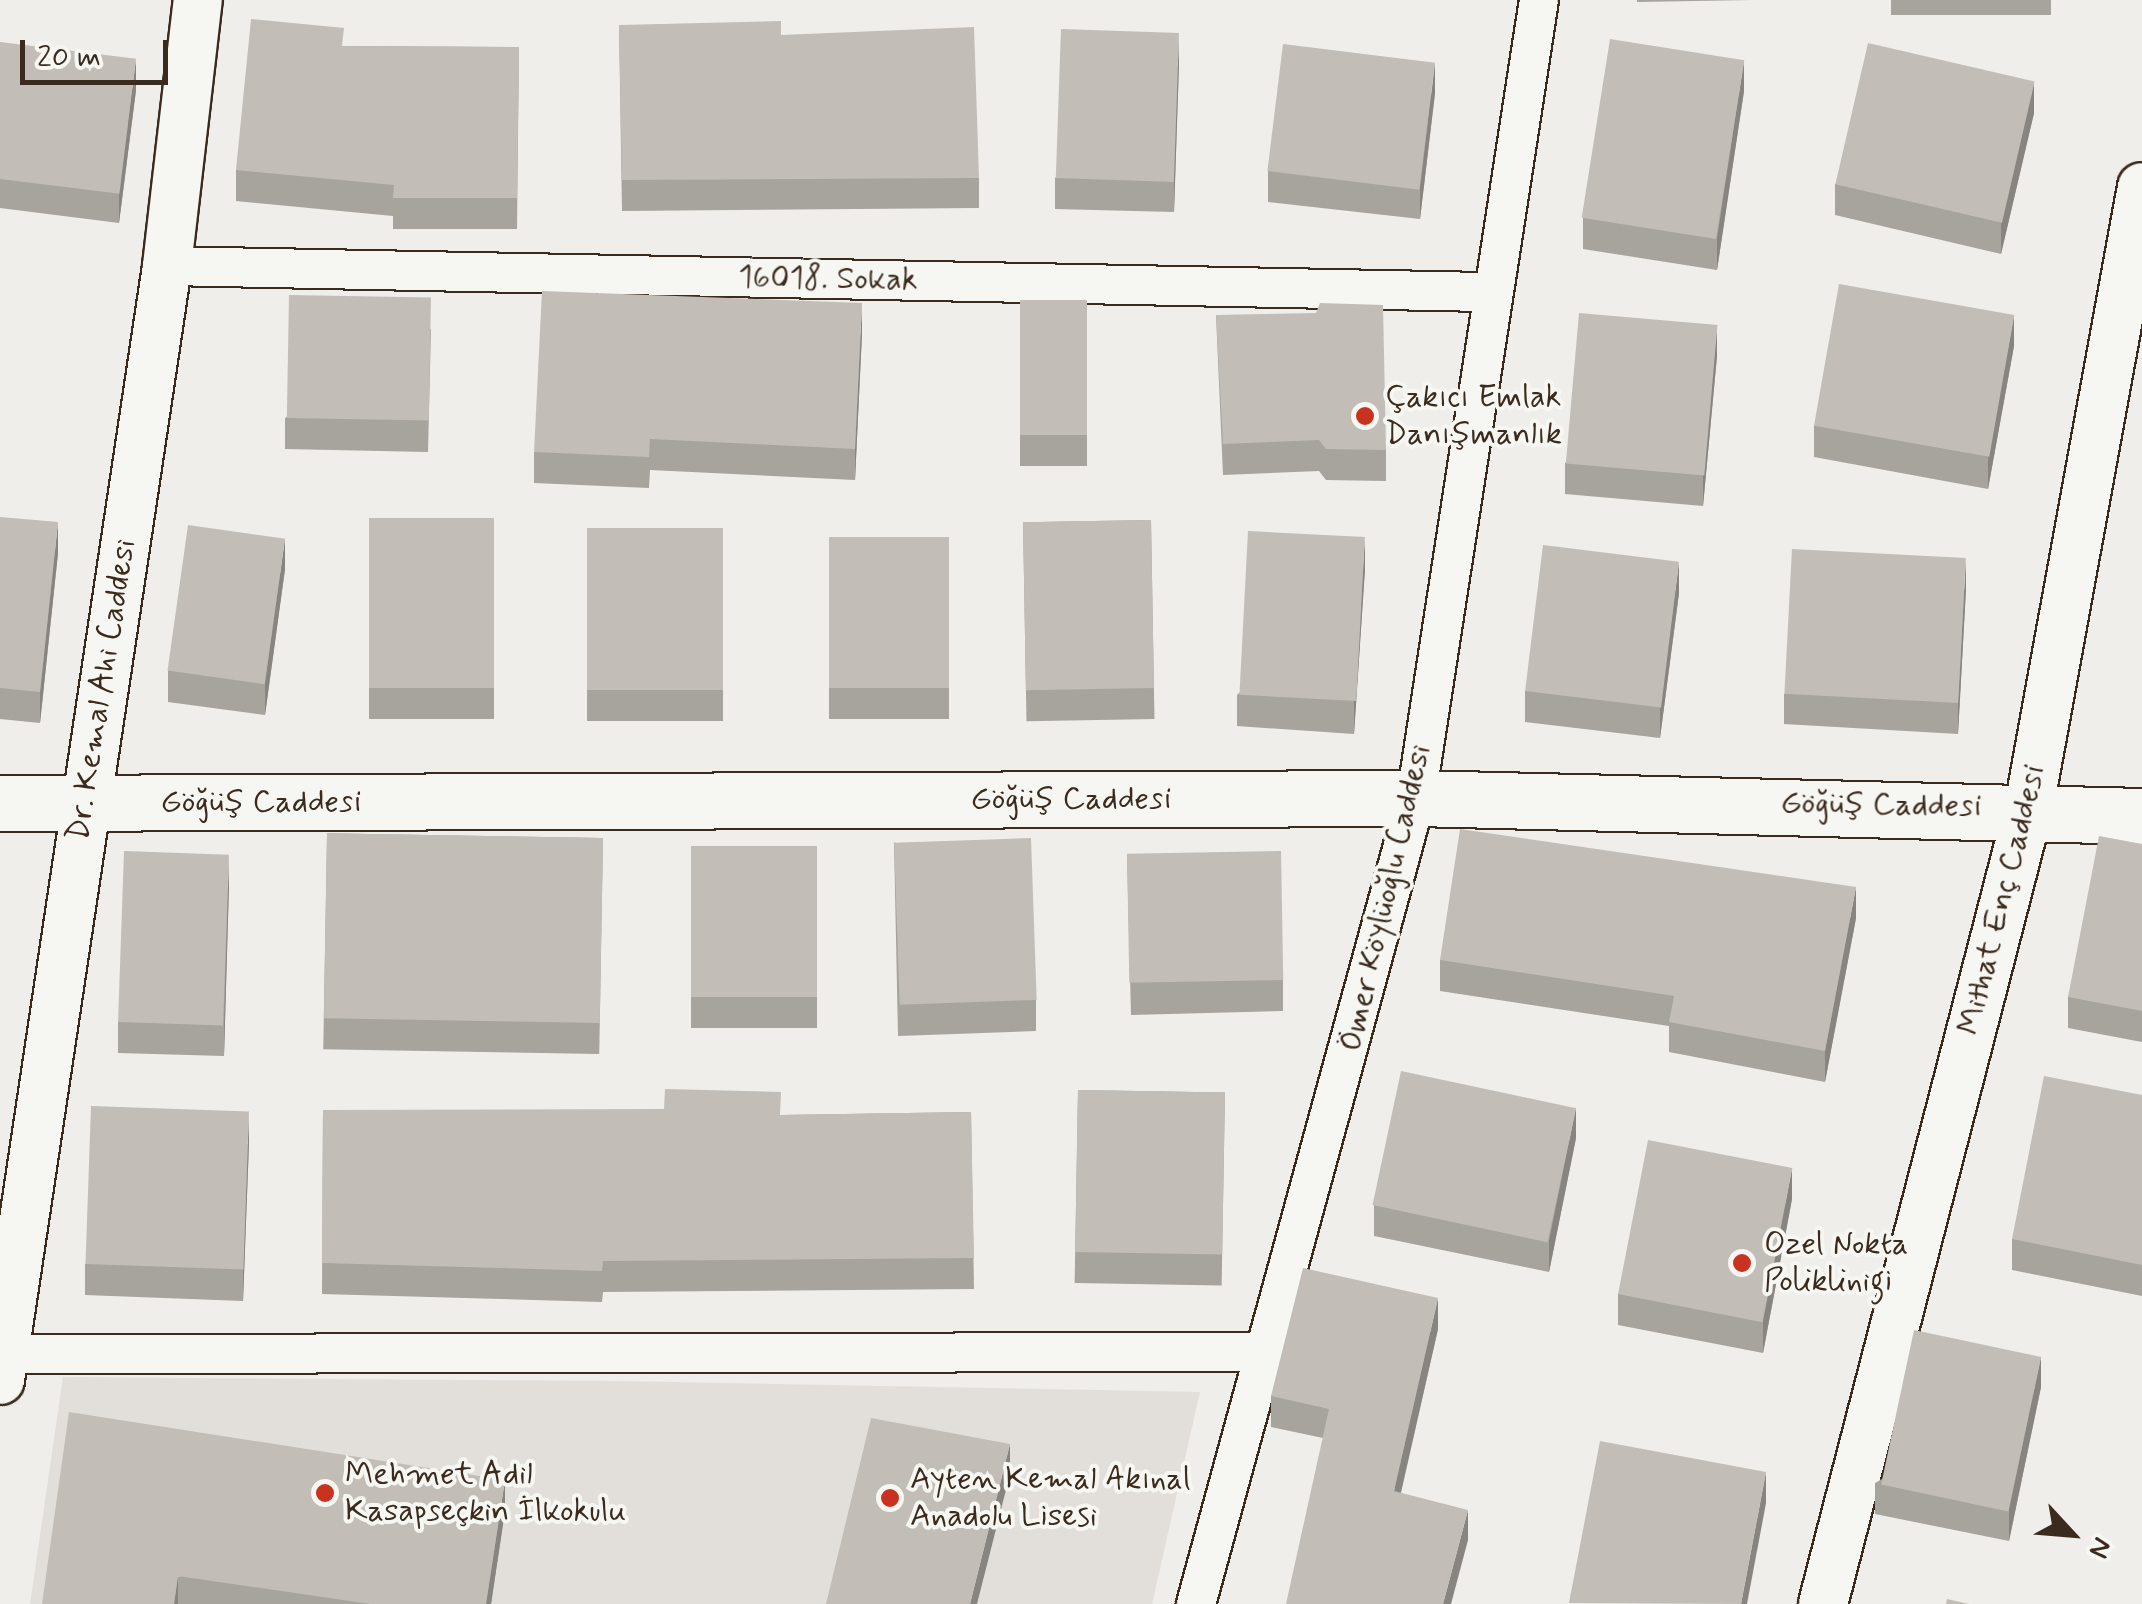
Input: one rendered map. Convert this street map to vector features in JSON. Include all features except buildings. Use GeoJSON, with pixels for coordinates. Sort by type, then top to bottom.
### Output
{"type":"FeatureCollection","features":[{"type":"Feature","properties":{"kind":"main road","name":"Göğüş Caddesi"},"geometry":{"type":"LineString","coordinates":[[0,803],[1416,798],[2029,807],[2142,816]]}},
{"type":"Feature","properties":{"kind":"street","name":"Dr. Kemal Ahi Caddesi"},"geometry":{"type":"LineString","coordinates":[[2,1367],[167,266],[198,0]]}},
{"type":"Feature","properties":{"kind":"street","name":"Ömer Köylüoğlu Caddesi"},"geometry":{"type":"LineString","coordinates":[[1196,1604],[1272,1352],[1416,798],[1488,292],[1539,0]]}},
{"type":"Feature","properties":{"kind":"street","name":"Mithat Enç Caddesi"},"geometry":{"type":"LineString","coordinates":[[1823,1604],[2029,807],[2142,187]]}},
{"type":"Feature","properties":{"kind":"street","name":"16018. Sokak"},"geometry":{"type":"LineString","coordinates":[[167,266],[1488,292]]}},
{"type":"Feature","properties":{"kind":"street"},"geometry":{"type":"LineString","coordinates":[[2,1367],[1272,1352]]}},
{"type":"Feature","properties":{"kind":"shaded area"},"geometry":{"type":"Polygon","coordinates":[[[63,1377],[618,1381],[1200,1392],[1152,1604],[30,1604],[63,1377]]]}},
{"type":"Feature","properties":{"kind":"place","name":"Çakıcı Emlak Danışmanlık"},"geometry":{"type":"Point","coordinates":[1365,416]}},
{"type":"Feature","properties":{"kind":"place","name":"Ozel Nokta Poliklinigi"},"geometry":{"type":"Point","coordinates":[1742,1263]}},
{"type":"Feature","properties":{"kind":"place","name":"Mehmet Adil Kasapseçkin İlkokulu"},"geometry":{"type":"Point","coordinates":[325,1493]}},
{"type":"Feature","properties":{"kind":"place","name":"Ayten Kemal Akınal Anadolu Lisesi"},"geometry":{"type":"Point","coordinates":[890,1498]}}]}
